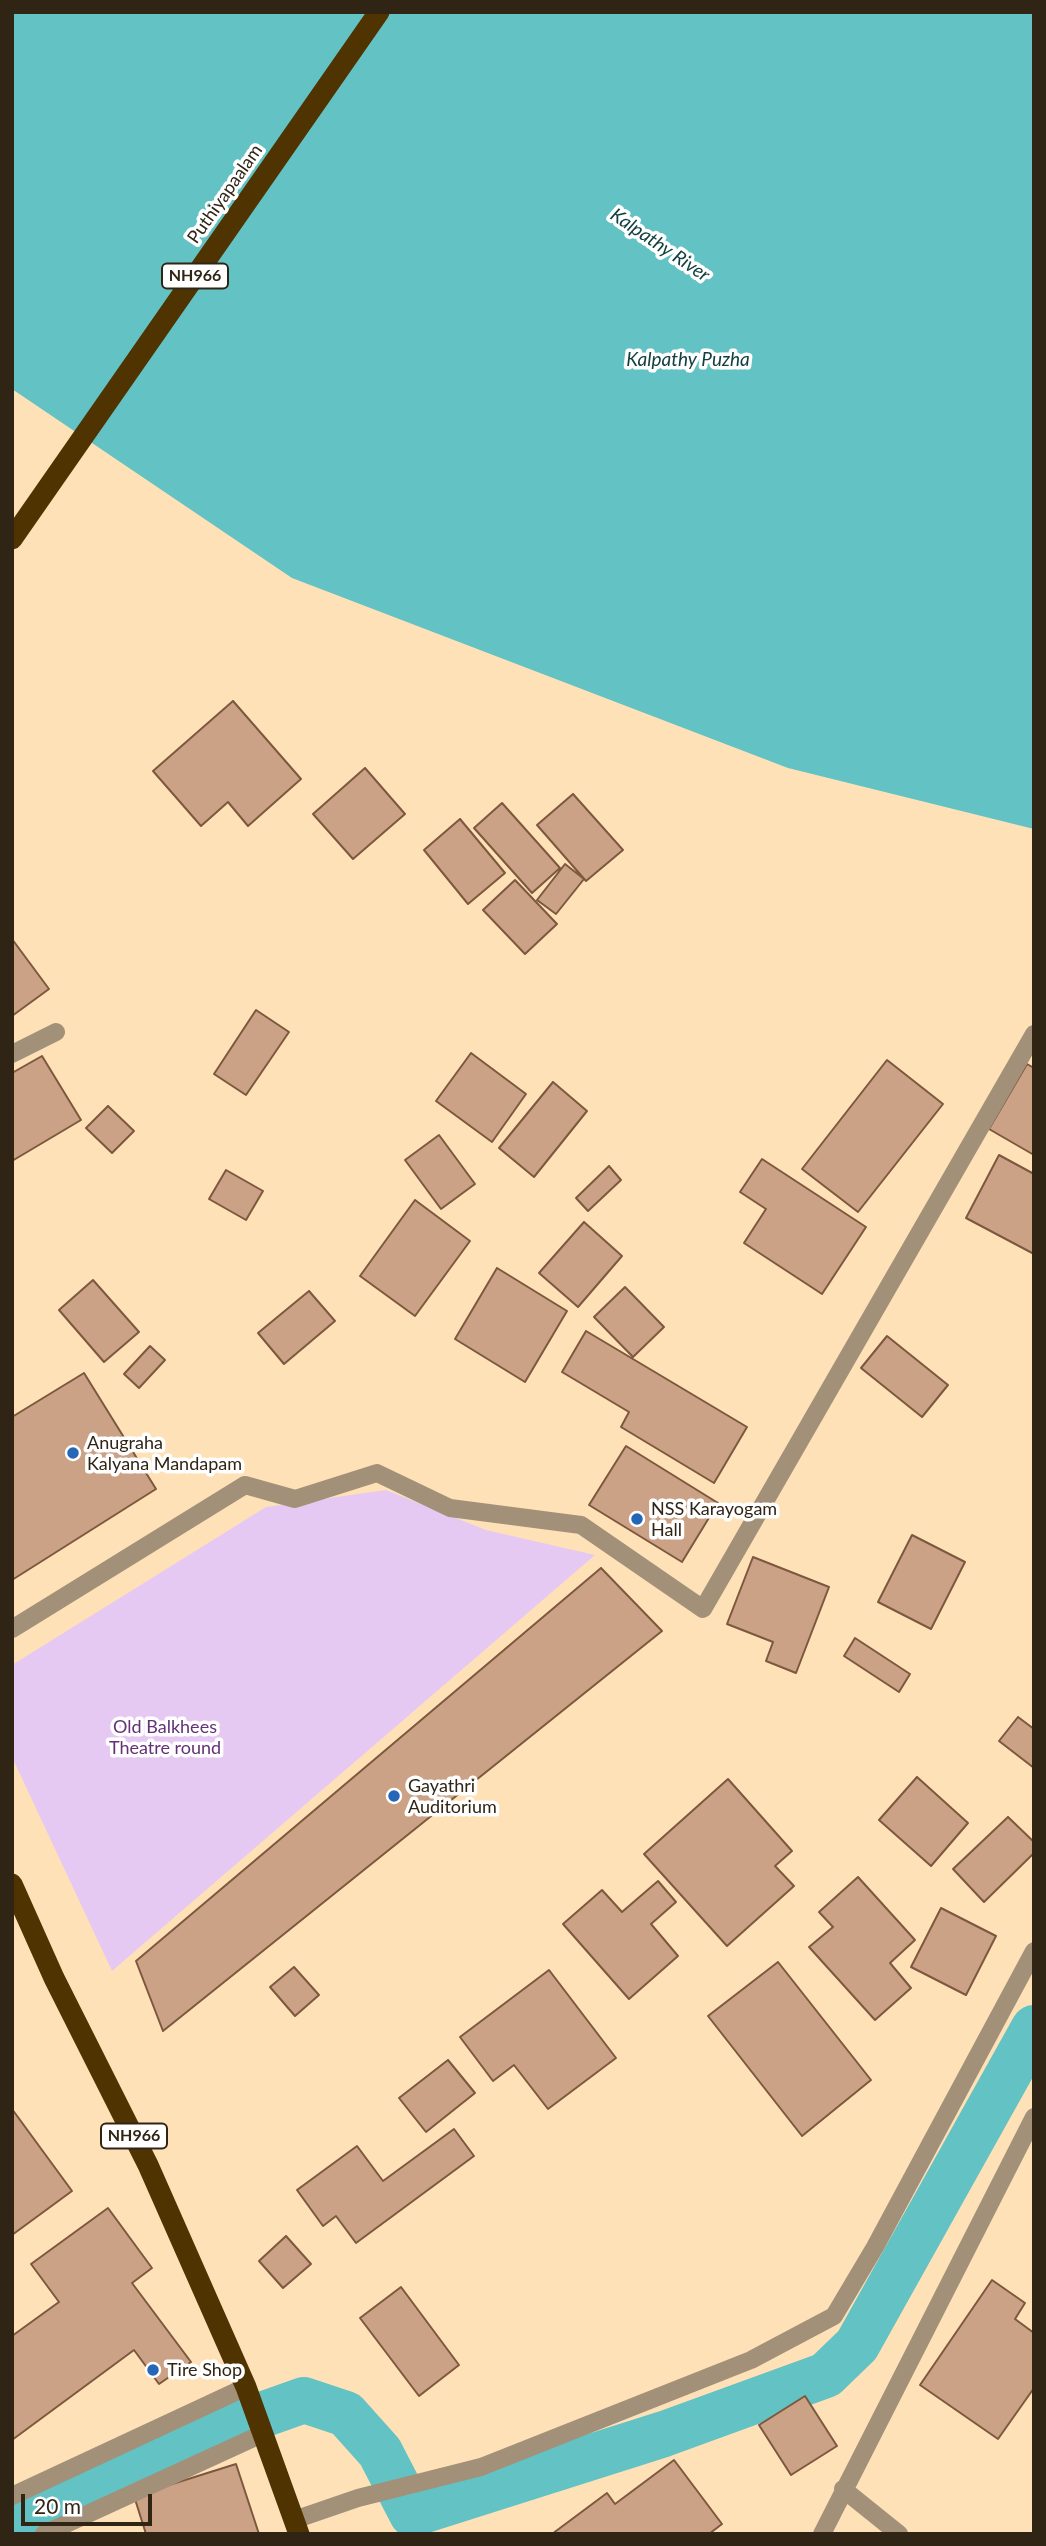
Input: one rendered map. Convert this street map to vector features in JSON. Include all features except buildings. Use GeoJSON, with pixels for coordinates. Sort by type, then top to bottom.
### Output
{"type":"FeatureCollection","features":[{"type":"Feature","properties":{"kind":"highway","name":"Puthiyapaalam"},"geometry":{"type":"LineString","coordinates":[[12,540],[379,12]]}},
{"type":"Feature","properties":{"kind":"highway","name":"NH966"},"geometry":{"type":"LineString","coordinates":[[12,1885],[54,1978],[148,2165],[246,2389],[297,2527]]}},
{"type":"Feature","properties":{"kind":"street"},"geometry":{"type":"LineString","coordinates":[[12,1054],[56,1031]]}},
{"type":"Feature","properties":{"kind":"street"},"geometry":{"type":"LineString","coordinates":[[12,1629],[245,1485],[295,1499],[377,1473],[450,1508],[581,1525],[703,1609],[1034,1034]]}},
{"type":"Feature","properties":{"kind":"street"},"geometry":{"type":"LineString","coordinates":[[297,2527],[358,2498],[481,2467],[751,2360],[834,2316],[875,2247],[1034,1951]]}},
{"type":"Feature","properties":{"kind":"street"},"geometry":{"type":"LineString","coordinates":[[822,2534],[1034,2117]]}},
{"type":"Feature","properties":{"kind":"street"},"geometry":{"type":"LineString","coordinates":[[12,2496],[246,2389]]}},
{"type":"Feature","properties":{"kind":"street"},"geometry":{"type":"LineString","coordinates":[[44,2534],[262,2433]]}},
{"type":"Feature","properties":{"kind":"street"},"geometry":{"type":"LineString","coordinates":[[843,2489],[899,2534]]}},
{"type":"Feature","properties":{"kind":"green space","name":"Old Balkhees Theatre round"},"geometry":{"type":"Polygon","coordinates":[[[386,1490],[486,1530],[595,1555],[112,1971],[12,1757],[12,1665],[266,1507],[386,1490]]]}},
{"type":"Feature","properties":{"kind":"water","name":"Kalpathy Puzha"},"geometry":{"type":"Polygon","coordinates":[[[12,12],[1034,12],[1034,829],[788,768],[292,578],[12,389],[12,12]]]}},
{"type":"Feature","properties":{"kind":"waterway"},"geometry":{"type":"LineString","coordinates":[[12,2518],[194,2439],[304,2400],[346,2414],[380,2452],[412,2514],[664,2434],[826,2375],[857,2345],[1034,2028]]}},
{"type":"Feature","properties":{"kind":"place","name":"Anugraha Kalyana Mandapam"},"geometry":{"type":"Point","coordinates":[73,1453]}},
{"type":"Feature","properties":{"kind":"place","name":"NSS Karayogam Hall"},"geometry":{"type":"Point","coordinates":[637,1519]}},
{"type":"Feature","properties":{"kind":"place","name":"Gayathri Auditorium"},"geometry":{"type":"Point","coordinates":[394,1796]}},
{"type":"Feature","properties":{"kind":"place","name":"Tire Shop"},"geometry":{"type":"Point","coordinates":[153,2370]}},
{"type":"Feature","properties":{"kind":"water label","name":"Kalpathy River"},"geometry":{"type":"Point","coordinates":[660,245]}}]}
